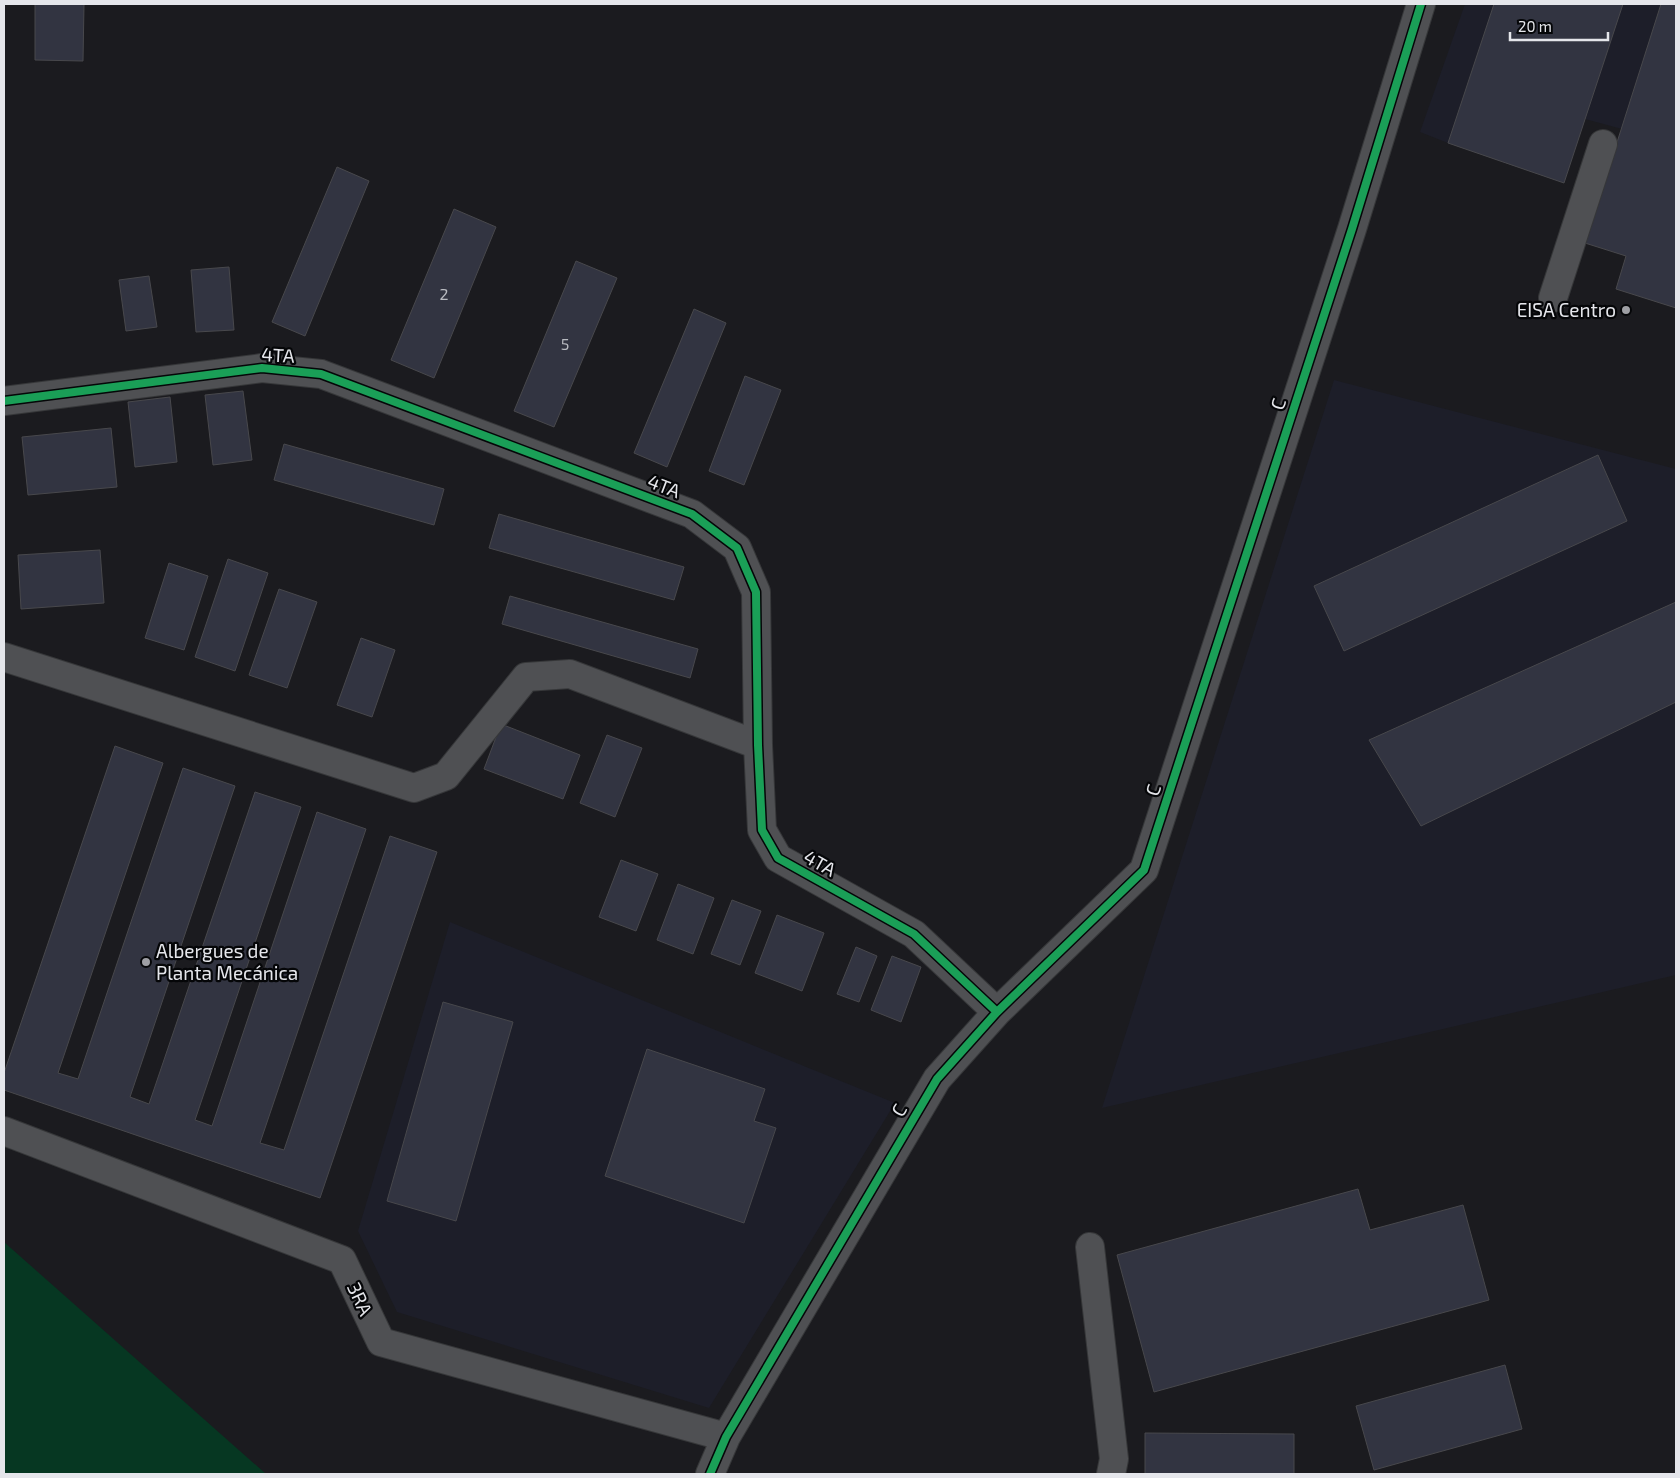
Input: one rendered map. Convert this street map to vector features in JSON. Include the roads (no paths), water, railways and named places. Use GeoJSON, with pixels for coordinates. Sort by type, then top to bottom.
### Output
{"type":"FeatureCollection","features":[{"type":"Feature","properties":{"kind":"street","name":"C"},"geometry":{"type":"LineString","coordinates":[[710,1474],[726,1437],[937,1079],[997,1012],[1144,870],[1352,229],[1421,4]]}},
{"type":"Feature","properties":{"kind":"street"},"geometry":{"type":"LineString","coordinates":[[1553,298],[1604,144]]}},
{"type":"Feature","properties":{"kind":"street","name":"4TA"},"geometry":{"type":"LineString","coordinates":[[4,401],[262,368],[321,374],[692,514],[737,548],[756,592],[758,745],[762,830],[778,858],[914,934],[997,1012]]}},
{"type":"Feature","properties":{"kind":"street"},"geometry":{"type":"LineString","coordinates":[[4,657],[414,788],[446,776],[526,677],[570,674],[758,745]]}},
{"type":"Feature","properties":{"kind":"street","name":"3RA"},"geometry":{"type":"LineString","coordinates":[[4,1131],[342,1260],[380,1342],[726,1437]]}},
{"type":"Feature","properties":{"kind":"street"},"geometry":{"type":"LineString","coordinates":[[1090,1247],[1114,1459],[1110,1474]]}},
{"type":"Feature","properties":{"kind":"place","name":"EISA Centro"},"geometry":{"type":"Point","coordinates":[1626,310]}},
{"type":"Feature","properties":{"kind":"place","name":"Albergues de Planta Mecánica"},"geometry":{"type":"Point","coordinates":[146,962]}}]}
